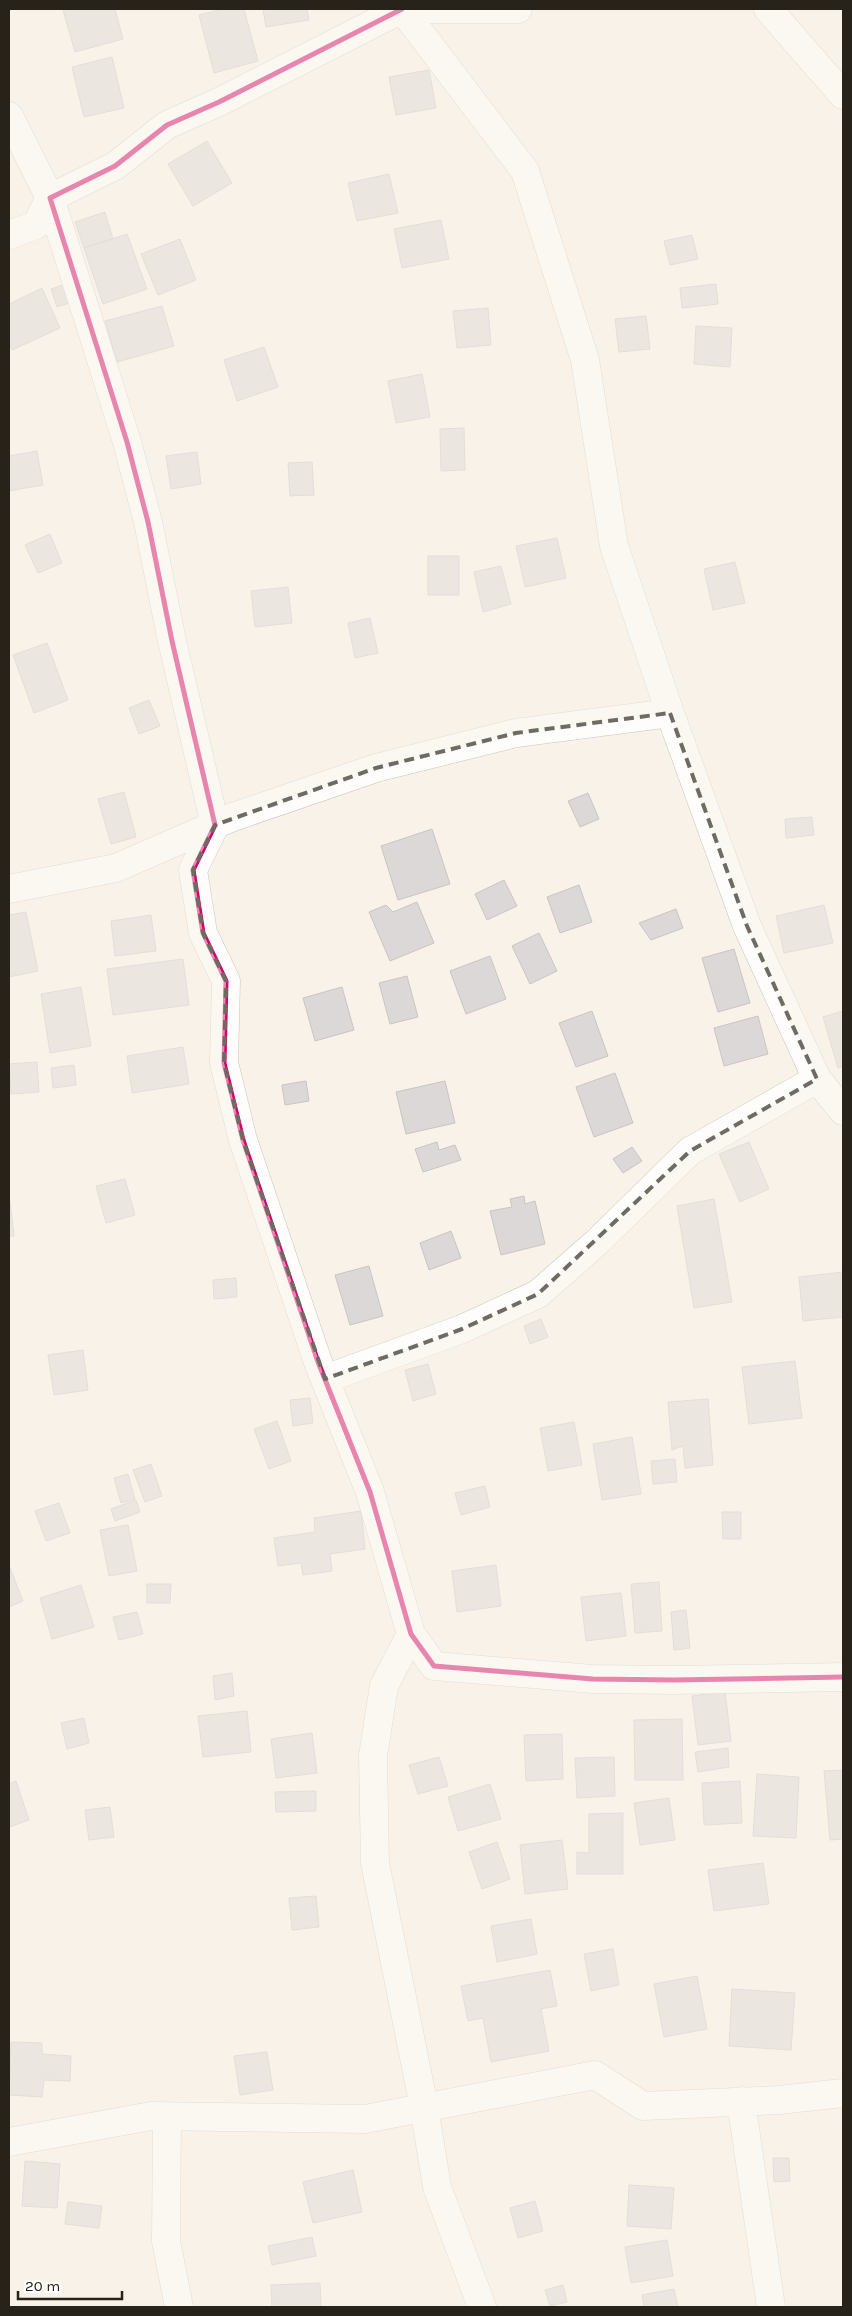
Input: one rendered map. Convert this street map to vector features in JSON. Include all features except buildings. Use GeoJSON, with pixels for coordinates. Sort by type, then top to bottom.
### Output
{"type":"FeatureCollection","features":[{"type":"Feature","properties":{"kind":"street"},"geometry":{"type":"LineString","coordinates":[[9,235],[36,225],[50,198],[115,166],[167,125],[219,102],[402,9],[525,171],[585,360],[614,546],[670,712],[747,926],[816,1079],[843,1111]]}},
{"type":"Feature","properties":{"kind":"street"},"geometry":{"type":"LineString","coordinates":[[408,9],[518,9]]}},
{"type":"Feature","properties":{"kind":"street"},"geometry":{"type":"LineString","coordinates":[[768,9],[843,95]]}},
{"type":"Feature","properties":{"kind":"street"},"geometry":{"type":"LineString","coordinates":[[9,116],[50,198],[127,442],[148,522],[172,641],[215,825],[193,870],[203,933],[226,981],[224,1063],[243,1140],[326,1380],[370,1492],[411,1634],[434,1666],[593,1679],[673,1680],[843,1677]]}},
{"type":"Feature","properties":{"kind":"street"},"geometry":{"type":"LineString","coordinates":[[9,889],[116,868],[215,825],[376,768],[516,733],[670,712]]}},
{"type":"Feature","properties":{"kind":"street"},"geometry":{"type":"LineString","coordinates":[[326,1380],[462,1329],[538,1294],[596,1243],[690,1150],[816,1079]]}},
{"type":"Feature","properties":{"kind":"street"},"geometry":{"type":"LineString","coordinates":[[411,1634],[384,1686],[382,1694],[373,1756],[375,1863],[424,2107],[437,2187],[482,2307]]}},
{"type":"Feature","properties":{"kind":"street"},"geometry":{"type":"LineString","coordinates":[[9,2142],[151,2116],[365,2119],[595,2075],[642,2106],[843,2093]]}},
{"type":"Feature","properties":{"kind":"street"},"geometry":{"type":"LineString","coordinates":[[741,2101],[771,2307]]}},
{"type":"Feature","properties":{"kind":"street"},"geometry":{"type":"LineString","coordinates":[[167,2116],[166,2241],[179,2307]]}},
{"type":"Feature","properties":{"kind":"highlighted area"},"geometry":{"type":"Polygon","coordinates":[[[670,713],[747,926],[817,1079],[690,1151],[538,1294],[462,1329],[325,1379],[243,1140],[224,1063],[226,981],[203,933],[193,870],[215,825],[376,768],[516,733],[670,713]]]}},
{"type":"Feature","properties":{"kind":"cycle path"},"geometry":{"type":"LineString","coordinates":[[402,9],[219,102],[167,125],[115,166],[50,198],[127,442],[148,522],[172,641],[215,825],[193,870],[203,933],[226,981],[224,1063],[243,1140],[318,1362],[370,1492],[411,1634],[434,1666],[593,1679],[673,1680],[843,1677]]}}]}
